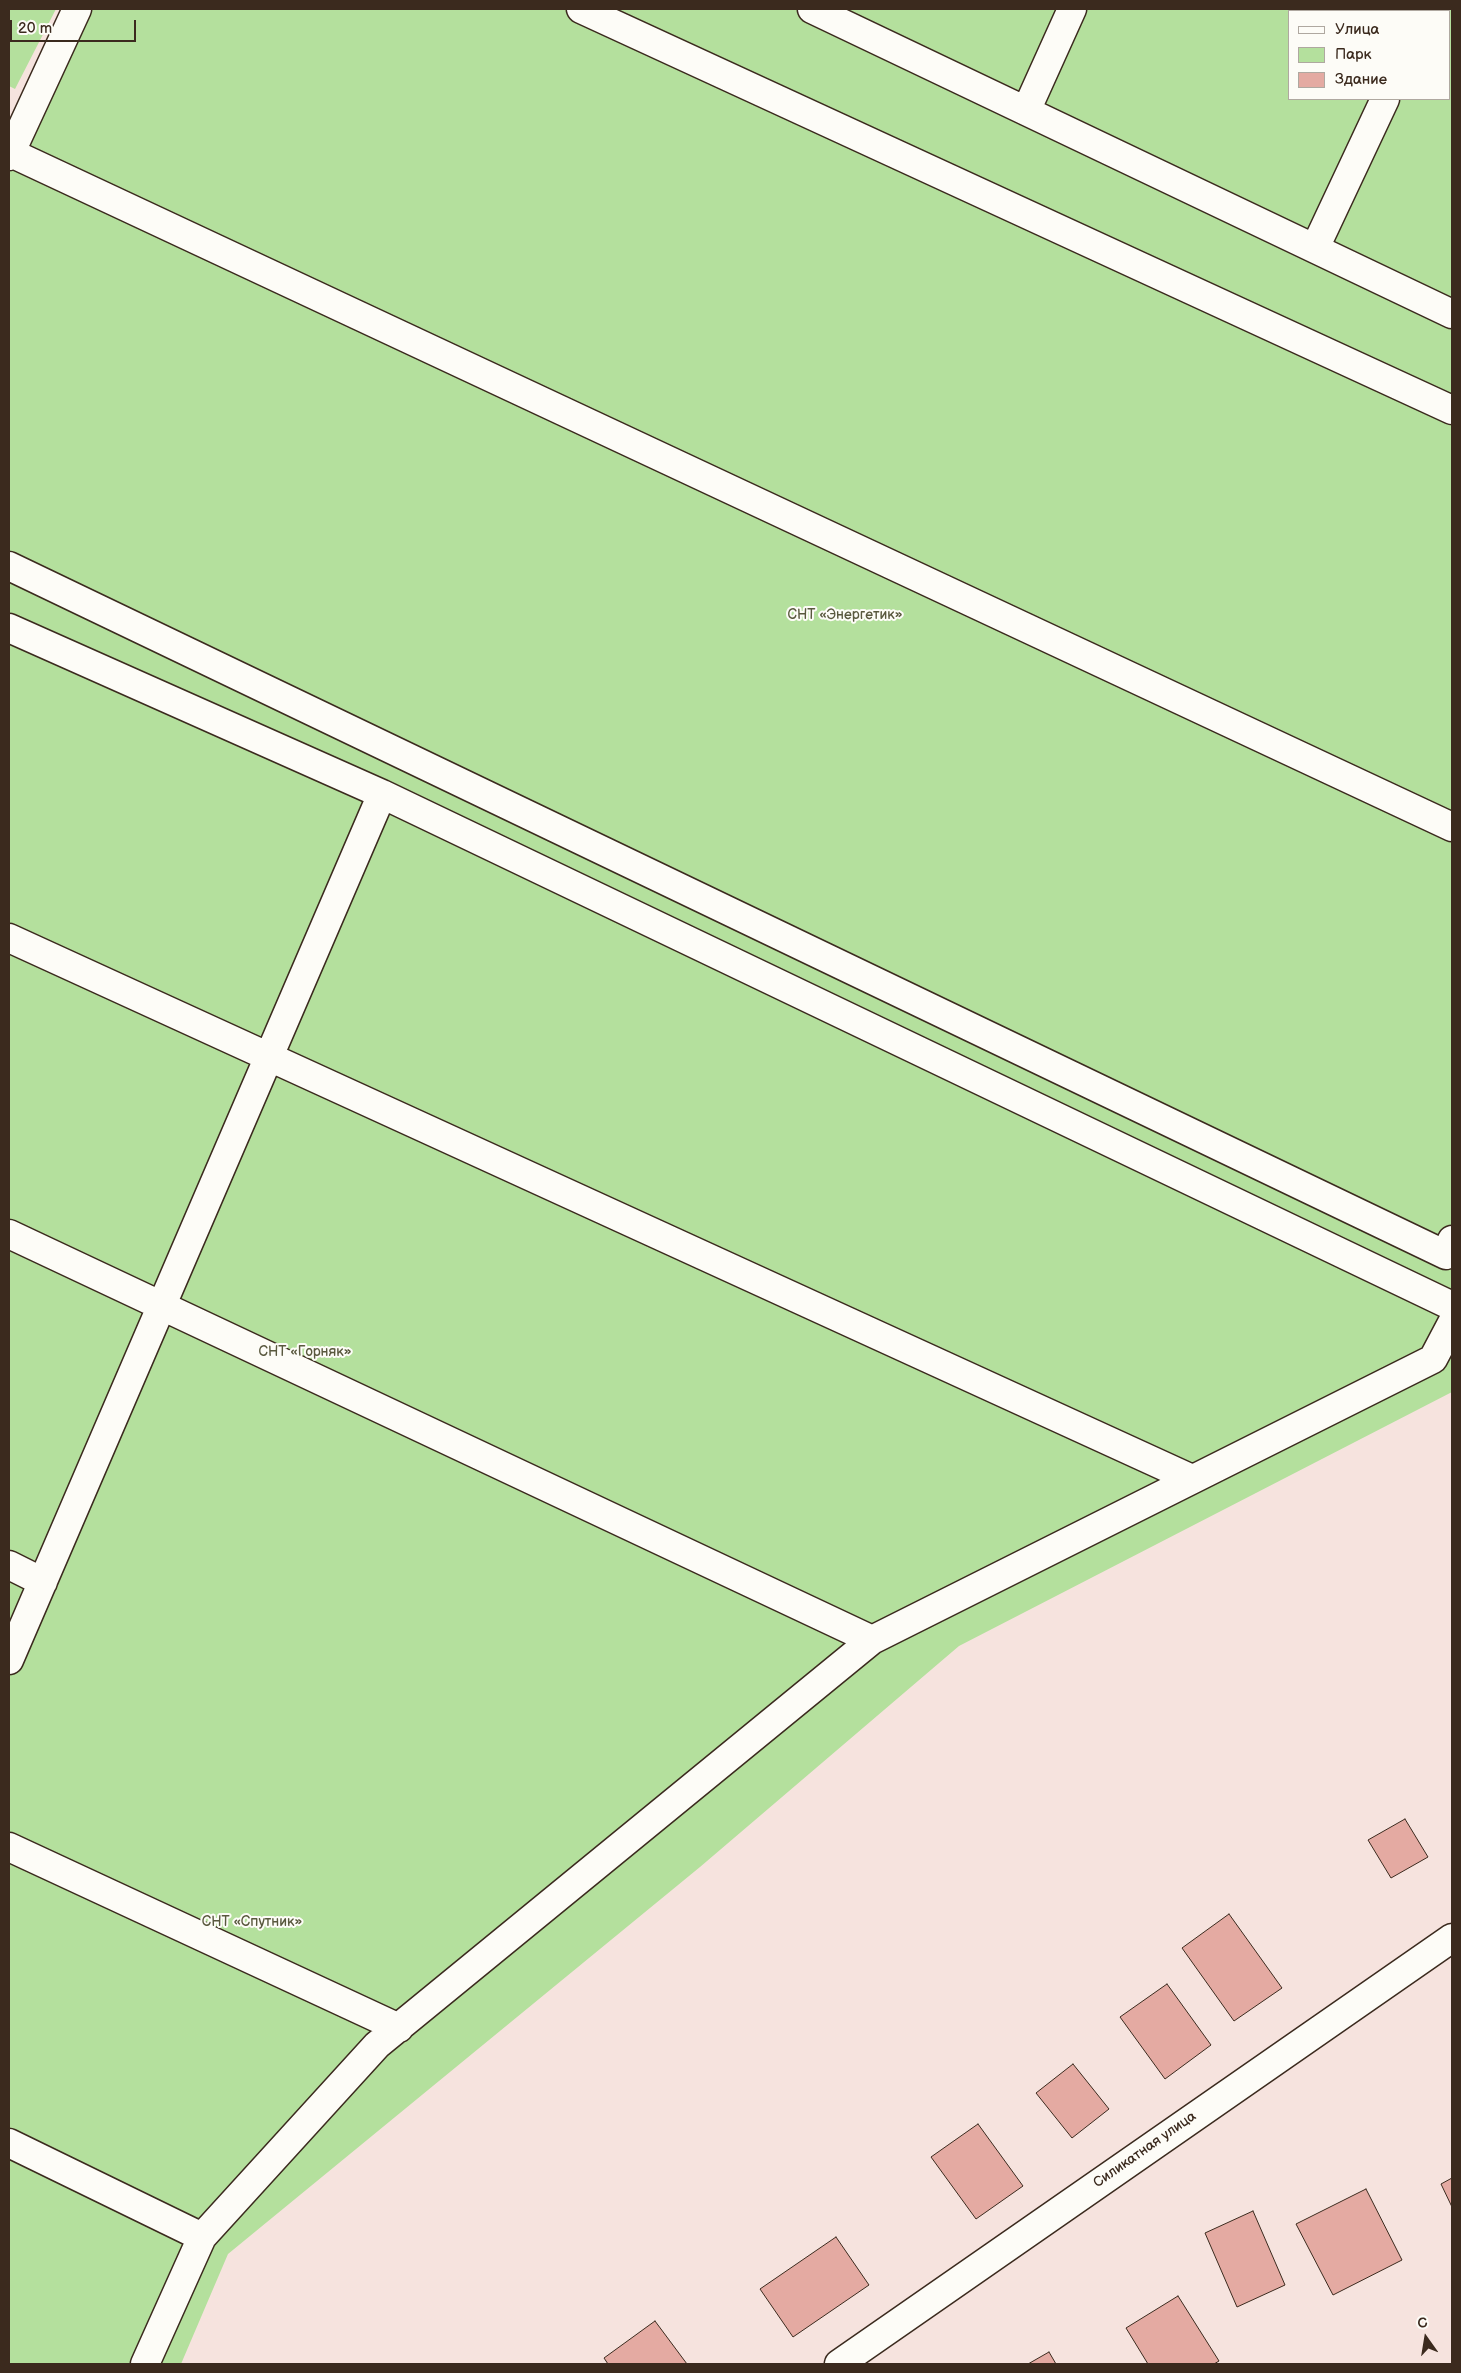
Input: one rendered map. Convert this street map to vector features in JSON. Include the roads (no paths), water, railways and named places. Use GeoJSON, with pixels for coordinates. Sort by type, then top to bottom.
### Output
{"type":"FeatureCollection","features":[{"type":"Feature","properties":{"kind":"street"},"geometry":{"type":"LineString","coordinates":[[77,9],[9,153],[1452,827]]}},
{"type":"Feature","properties":{"kind":"street"},"geometry":{"type":"LineString","coordinates":[[581,9],[1452,410]]}},
{"type":"Feature","properties":{"kind":"street"},"geometry":{"type":"LineString","coordinates":[[812,9],[1452,314]]}},
{"type":"Feature","properties":{"kind":"street"},"geometry":{"type":"LineString","coordinates":[[1026,110],[1072,9]]}},
{"type":"Feature","properties":{"kind":"street"},"geometry":{"type":"LineString","coordinates":[[1315,248],[1386,100]]}},
{"type":"Feature","properties":{"kind":"street"},"geometry":{"type":"LineString","coordinates":[[9,566],[1446,1255],[1452,1240]]}},
{"type":"Feature","properties":{"kind":"street"},"geometry":{"type":"LineString","coordinates":[[9,628],[382,794],[1452,1306]]}},
{"type":"Feature","properties":{"kind":"street"},"geometry":{"type":"LineString","coordinates":[[9,1660],[382,794]]}},
{"type":"Feature","properties":{"kind":"street"},"geometry":{"type":"LineString","coordinates":[[9,938],[270,1055],[1192,1479]]}},
{"type":"Feature","properties":{"kind":"street"},"geometry":{"type":"LineString","coordinates":[[9,1234],[872,1640]]}},
{"type":"Feature","properties":{"kind":"street"},"geometry":{"type":"LineString","coordinates":[[145,2364],[202,2237],[377,2046],[872,1640],[1433,1359],[1452,1323]]}},
{"type":"Feature","properties":{"kind":"street"},"geometry":{"type":"LineString","coordinates":[[9,1565],[43,1582]]}},
{"type":"Feature","properties":{"kind":"street"},"geometry":{"type":"LineString","coordinates":[[9,1847],[399,2028]]}},
{"type":"Feature","properties":{"kind":"street","name":"Силикатная улица"},"geometry":{"type":"LineString","coordinates":[[839,2364],[1452,1938]]}},
{"type":"Feature","properties":{"kind":"street"},"geometry":{"type":"LineString","coordinates":[[9,2143],[202,2237]]}},
{"type":"Feature","properties":{"kind":"park label","name":"СНТ «Энергетик»"},"geometry":{"type":"Point","coordinates":[845,615]}},
{"type":"Feature","properties":{"kind":"park label","name":"СНТ «Горняк»"},"geometry":{"type":"Point","coordinates":[305,1352]}},
{"type":"Feature","properties":{"kind":"park label","name":"СНТ «Спутник»"},"geometry":{"type":"Point","coordinates":[252,1922]}}]}
